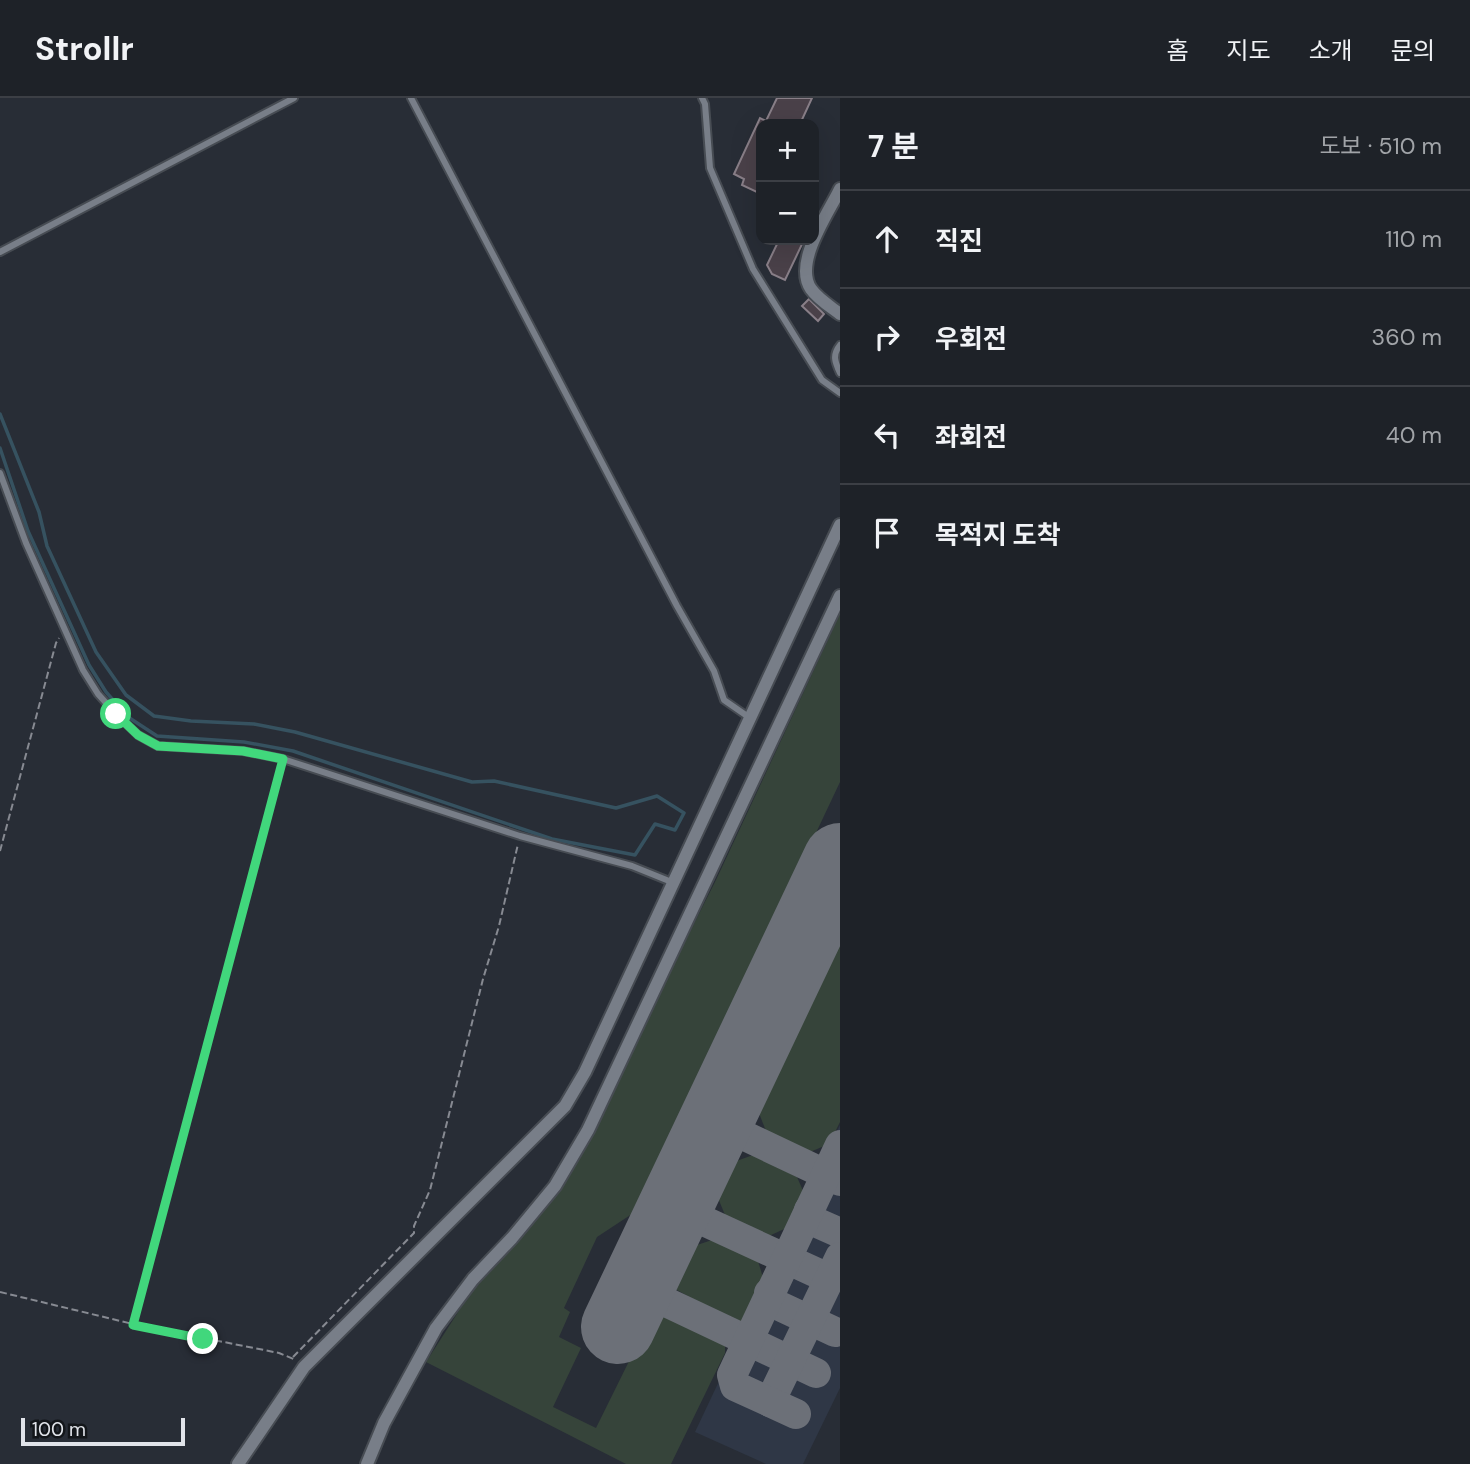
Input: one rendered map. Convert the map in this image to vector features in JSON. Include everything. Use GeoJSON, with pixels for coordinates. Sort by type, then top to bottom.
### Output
{"type":"FeatureCollection","features":[{"type":"Feature","properties":{"kind":"street"},"geometry":{"type":"LineString","coordinates":[[840,190],[806,257],[806,276],[811,289],[840,314]]}},
{"type":"Feature","properties":{"kind":"street"},"geometry":{"type":"LineString","coordinates":[[239,1464],[304,1367],[565,1105],[585,1072],[840,525]]}},
{"type":"Feature","properties":{"kind":"street"},"geometry":{"type":"LineString","coordinates":[[367,1464],[384,1423],[436,1328],[473,1279],[512,1238],[555,1186],[588,1130],[840,596]]}},
{"type":"Feature","properties":{"kind":"lane"},"geometry":{"type":"LineString","coordinates":[[0,252],[294,98]]}},
{"type":"Feature","properties":{"kind":"lane"},"geometry":{"type":"LineString","coordinates":[[411,98],[677,606],[714,671],[724,700],[750,718]]}},
{"type":"Feature","properties":{"kind":"lane"},"geometry":{"type":"LineString","coordinates":[[702,98],[705,104],[710,168],[753,269],[822,380],[840,393]]}},
{"type":"Feature","properties":{"kind":"lane"},"geometry":{"type":"LineString","coordinates":[[840,345],[834,360],[840,373]]}},
{"type":"Feature","properties":{"kind":"lane"},"geometry":{"type":"LineString","coordinates":[[0,473],[26,543],[83,670],[98,694],[138,735],[158,746],[243,751],[283,759],[520,836],[632,866],[674,883]]}},
{"type":"Feature","properties":{"kind":"path"},"geometry":{"type":"LineString","coordinates":[[0,851],[56,643],[59,638],[67,635]]}},
{"type":"Feature","properties":{"kind":"path"},"geometry":{"type":"LineString","coordinates":[[133,1325],[283,759]]}},
{"type":"Feature","properties":{"kind":"path"},"geometry":{"type":"LineString","coordinates":[[293,1357],[414,1233],[414,1226],[430,1190],[520,836]]}},
{"type":"Feature","properties":{"kind":"path"},"geometry":{"type":"LineString","coordinates":[[0,1292],[133,1325],[293,1357],[304,1367]]}},
{"type":"Feature","properties":{"kind":"shaded area"},"geometry":{"type":"Polygon","coordinates":[[[840,1125],[840,1388],[803,1464],[766,1464],[695,1432],[840,1125]]]}},
{"type":"Feature","properties":{"kind":"green space"},"geometry":{"type":"Polygon","coordinates":[[[840,614],[840,782],[638,1210],[597,1237],[564,1308],[570,1312],[559,1337],[581,1348],[553,1407],[596,1428],[638,1343],[645,1345],[652,1325],[659,1319],[669,1317],[725,1344],[725,1353],[671,1464],[626,1464],[426,1362],[469,1295],[557,1195],[715,882],[840,614]]]}},
{"type":"Feature","properties":{"kind":"green space"},"geometry":{"type":"Polygon","coordinates":[[[840,933],[840,1122],[829,1144],[810,1152],[766,1131],[757,1108],[840,933]]]}},
{"type":"Feature","properties":{"kind":"green space"},"geometry":{"type":"Polygon","coordinates":[[[753,1155],[797,1177],[807,1200],[795,1224],[769,1236],[725,1215],[716,1193],[731,1163],[753,1155]]]}},
{"type":"Feature","properties":{"kind":"green space"},"geometry":{"type":"Polygon","coordinates":[[[712,1240],[758,1261],[765,1284],[745,1322],[730,1319],[677,1290],[674,1285],[691,1247],[712,1240]]]}},
{"type":"Feature","properties":{"kind":"building"},"geometry":{"type":"Polygon","coordinates":[[[777,98],[812,98],[802,119],[767,119],[777,98]]]}},
{"type":"Feature","properties":{"kind":"building"},"geometry":{"type":"Polygon","coordinates":[[[756,127],[756,192],[742,185],[744,179],[734,174],[756,127]]]}},
{"type":"Feature","properties":{"kind":"building"},"geometry":{"type":"Polygon","coordinates":[[[777,245],[802,245],[785,280],[772,274],[767,265],[777,245]]]}},
{"type":"Feature","properties":{"kind":"building"},"geometry":{"type":"Polygon","coordinates":[[[809,299],[824,314],[818,321],[802,306],[809,299]]]}},
{"type":"Feature","properties":{"kind":"waterway"},"geometry":{"type":"LineString","coordinates":[[0,414],[39,512],[47,546],[96,652],[126,695],[154,716],[254,724],[295,732],[472,782],[494,781],[616,808],[657,796],[684,813],[675,830],[655,824],[635,855],[552,839],[293,751],[244,742],[157,736],[128,717],[106,692],[89,665],[28,531],[0,448]]}},
{"type":"Feature","properties":{"kind":"taxiway"},"geometry":{"type":"LineString","coordinates":[[745,1136],[840,1181]]}},
{"type":"Feature","properties":{"kind":"taxiway"},"geometry":{"type":"LineString","coordinates":[[796,1414],[735,1386],[732,1375],[840,1145]]}},
{"type":"Feature","properties":{"kind":"taxiway"},"geometry":{"type":"LineString","coordinates":[[809,1210],[813,1221],[840,1233]]}},
{"type":"Feature","properties":{"kind":"taxiway"},"geometry":{"type":"LineString","coordinates":[[704,1221],[830,1279]]}},
{"type":"Feature","properties":{"kind":"taxiway"},"geometry":{"type":"LineString","coordinates":[[770,1402],[840,1257]]}},
{"type":"Feature","properties":{"kind":"taxiway"},"geometry":{"type":"LineString","coordinates":[[769,1293],[773,1303],[835,1332]]}},
{"type":"Feature","properties":{"kind":"taxiway"},"geometry":{"type":"LineString","coordinates":[[668,1303],[816,1373]]}},
{"type":"Feature","properties":{"kind":"runway"},"geometry":{"type":"LineString","coordinates":[[618,1327],[840,860]]}},
{"type":"Feature","properties":{"kind":"route"},"geometry":{"type":"LineString","coordinates":[[116,714],[138,735],[158,746],[243,751],[283,759],[133,1325],[203,1339]]}}]}
